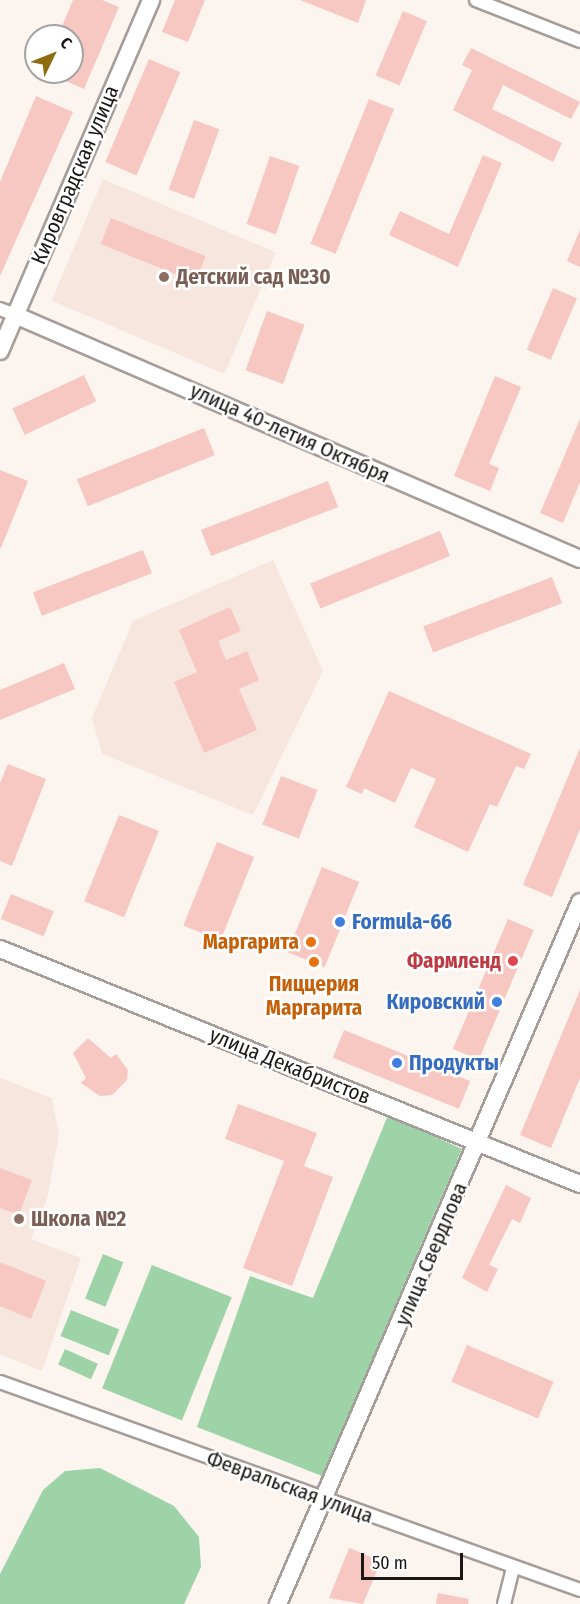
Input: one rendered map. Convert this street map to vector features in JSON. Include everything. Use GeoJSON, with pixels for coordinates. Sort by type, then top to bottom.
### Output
{"type":"FeatureCollection","features":[{"type":"Feature","properties":{"kind":"street","name":"Кировградская улица"},"geometry":{"type":"LineString","coordinates":[[0,351],[7,312],[151,0]]}},
{"type":"Feature","properties":{"kind":"street"},"geometry":{"type":"LineString","coordinates":[[476,0],[580,40]]}},
{"type":"Feature","properties":{"kind":"street","name":"улица 40-летия Октября"},"geometry":{"type":"LineString","coordinates":[[7,312],[580,559]]}},
{"type":"Feature","properties":{"kind":"street","name":"улица Свердлова"},"geometry":{"type":"LineString","coordinates":[[278,1604],[480,1140],[580,902]]}},
{"type":"Feature","properties":{"kind":"street","name":"улица Декабристов"},"geometry":{"type":"LineString","coordinates":[[0,949],[480,1140],[580,1184]]}},
{"type":"Feature","properties":{"kind":"street","name":"Февральская улица"},"geometry":{"type":"LineString","coordinates":[[0,1382],[513,1568],[580,1590]]}},
{"type":"Feature","properties":{"kind":"street"},"geometry":{"type":"LineString","coordinates":[[504,1604],[513,1568]]}},
{"type":"Feature","properties":{"kind":"shaded area","name":"Детский сад №30"},"geometry":{"type":"Polygon","coordinates":[[[103,179],[276,252],[224,374],[51,301],[103,179]]]}},
{"type":"Feature","properties":{"kind":"shaded area"},"geometry":{"type":"Polygon","coordinates":[[[273,560],[323,671],[253,815],[102,754],[92,718],[133,621],[273,560]]]}},
{"type":"Feature","properties":{"kind":"shaded area","name":"Школа №2"},"geometry":{"type":"Polygon","coordinates":[[[0,1078],[52,1098],[59,1135],[47,1199],[31,1239],[81,1258],[42,1371],[0,1354],[0,1078]]]}},
{"type":"Feature","properties":{"kind":"green space"},"geometry":{"type":"Polygon","coordinates":[[[388,1115],[462,1149],[322,1476],[197,1427],[250,1276],[313,1298],[388,1115]]]}},
{"type":"Feature","properties":{"kind":"green space"},"geometry":{"type":"Polygon","coordinates":[[[103,1254],[123,1262],[105,1307],[85,1299],[103,1254]]]}},
{"type":"Feature","properties":{"kind":"green space"},"geometry":{"type":"Polygon","coordinates":[[[152,1265],[232,1297],[182,1421],[102,1388],[152,1265]]]}},
{"type":"Feature","properties":{"kind":"green space"},"geometry":{"type":"Polygon","coordinates":[[[71,1310],[119,1329],[109,1355],[61,1336],[71,1310]]]}},
{"type":"Feature","properties":{"kind":"green space"},"geometry":{"type":"Polygon","coordinates":[[[65,1349],[98,1364],[91,1379],[58,1365],[65,1349]]]}},
{"type":"Feature","properties":{"kind":"green space"},"geometry":{"type":"Polygon","coordinates":[[[100,1468],[174,1506],[199,1537],[201,1567],[184,1604],[0,1604],[0,1574],[43,1490],[65,1471],[100,1468]]]}},
{"type":"Feature","properties":{"kind":"building"},"geometry":{"type":"Polygon","coordinates":[[[73,0],[102,0],[119,7],[84,89],[73,84],[84,84],[84,24],[63,24],[73,0]]]}},
{"type":"Feature","properties":{"kind":"building"},"geometry":{"type":"Polygon","coordinates":[[[175,0],[205,0],[188,42],[162,32],[175,0]]]}},
{"type":"Feature","properties":{"kind":"building"},"geometry":{"type":"Polygon","coordinates":[[[300,0],[366,0],[358,23],[300,0]]]}},
{"type":"Feature","properties":{"kind":"building"},"geometry":{"type":"Polygon","coordinates":[[[403,11],[427,21],[400,86],[376,75],[403,11]]]}},
{"type":"Feature","properties":{"kind":"building"},"geometry":{"type":"Polygon","coordinates":[[[471,48],[580,102],[571,119],[503,85],[492,109],[562,143],[553,162],[453,110],[472,70],[462,65],[471,48]]]}},
{"type":"Feature","properties":{"kind":"building"},"geometry":{"type":"Polygon","coordinates":[[[149,59],[180,72],[137,175],[105,162],[149,59]]]}},
{"type":"Feature","properties":{"kind":"building"},"geometry":{"type":"Polygon","coordinates":[[[36,96],[73,112],[0,276],[0,182],[36,96]]]}},
{"type":"Feature","properties":{"kind":"building"},"geometry":{"type":"Polygon","coordinates":[[[369,99],[394,109],[336,254],[311,244],[369,99]]]}},
{"type":"Feature","properties":{"kind":"building"},"geometry":{"type":"Polygon","coordinates":[[[194,120],[219,129],[194,199],[169,190],[194,120]]]}},
{"type":"Feature","properties":{"kind":"building"},"geometry":{"type":"Polygon","coordinates":[[[483,155],[502,163],[458,267],[389,235],[400,211],[449,234],[483,155]]]}},
{"type":"Feature","properties":{"kind":"building"},"geometry":{"type":"Polygon","coordinates":[[[270,156],[299,166],[276,234],[247,224],[270,156]]]}},
{"type":"Feature","properties":{"kind":"building"},"geometry":{"type":"Polygon","coordinates":[[[111,218],[206,256],[195,282],[101,244],[111,218]]]}},
{"type":"Feature","properties":{"kind":"building"},"geometry":{"type":"Polygon","coordinates":[[[580,230],[580,267],[567,261],[580,230]]]}},
{"type":"Feature","properties":{"kind":"building"},"geometry":{"type":"Polygon","coordinates":[[[553,288],[577,298],[551,360],[527,350],[553,288]]]}},
{"type":"Feature","properties":{"kind":"building"},"geometry":{"type":"Polygon","coordinates":[[[267,311],[305,325],[283,384],[245,370],[267,311]]]}},
{"type":"Feature","properties":{"kind":"building"},"geometry":{"type":"Polygon","coordinates":[[[84,375],[96,401],[25,435],[12,408],[84,375]]]}},
{"type":"Feature","properties":{"kind":"building"},"geometry":{"type":"Polygon","coordinates":[[[495,376],[521,387],[489,464],[499,468],[490,491],[454,476],[495,376]]]}},
{"type":"Feature","properties":{"kind":"building"},"geometry":{"type":"Polygon","coordinates":[[[580,419],[580,482],[563,523],[540,513],[580,419]]]}},
{"type":"Feature","properties":{"kind":"building"},"geometry":{"type":"Polygon","coordinates":[[[204,428],[215,455],[88,506],[77,479],[204,428]]]}},
{"type":"Feature","properties":{"kind":"building"},"geometry":{"type":"Polygon","coordinates":[[[0,470],[28,481],[1,548],[0,548],[0,470]]]}},
{"type":"Feature","properties":{"kind":"building"},"geometry":{"type":"Polygon","coordinates":[[[328,481],[338,507],[211,556],[201,530],[328,481]]]}},
{"type":"Feature","properties":{"kind":"building"},"geometry":{"type":"Polygon","coordinates":[[[440,531],[450,556],[320,608],[310,583],[440,531]]]}},
{"type":"Feature","properties":{"kind":"building"},"geometry":{"type":"Polygon","coordinates":[[[143,550],[152,573],[42,616],[33,592],[143,550]]]}},
{"type":"Feature","properties":{"kind":"building"},"geometry":{"type":"Polygon","coordinates":[[[552,577],[562,603],[433,653],[423,626],[552,577]]]}},
{"type":"Feature","properties":{"kind":"building"},"geometry":{"type":"Polygon","coordinates":[[[230,607],[241,631],[218,641],[226,660],[247,651],[259,680],[239,689],[257,730],[204,753],[174,682],[197,672],[179,630],[230,607]]]}},
{"type":"Feature","properties":{"kind":"building"},"geometry":{"type":"Polygon","coordinates":[[[64,663],[75,689],[0,720],[0,690],[64,663]]]}},
{"type":"Feature","properties":{"kind":"building"},"geometry":{"type":"Polygon","coordinates":[[[389,691],[531,754],[524,769],[516,766],[497,807],[490,804],[468,852],[414,827],[436,779],[411,768],[395,803],[364,788],[362,794],[346,787],[389,691]]]}},
{"type":"Feature","properties":{"kind":"building"},"geometry":{"type":"Polygon","coordinates":[[[580,748],[580,829],[552,897],[523,885],[580,748]]]}},
{"type":"Feature","properties":{"kind":"building"},"geometry":{"type":"Polygon","coordinates":[[[8,764],[46,779],[12,866],[0,861],[0,783],[8,764]]]}},
{"type":"Feature","properties":{"kind":"building"},"geometry":{"type":"Polygon","coordinates":[[[281,776],[317,790],[299,839],[262,825],[281,776]]]}},
{"type":"Feature","properties":{"kind":"building"},"geometry":{"type":"Polygon","coordinates":[[[119,815],[159,831],[124,917],[84,901],[119,815]]]}},
{"type":"Feature","properties":{"kind":"building"},"geometry":{"type":"Polygon","coordinates":[[[217,842],[254,857],[220,940],[183,925],[217,842]]]}},
{"type":"Feature","properties":{"kind":"building"},"geometry":{"type":"Polygon","coordinates":[[[322,867],[359,882],[325,967],[288,952],[322,867]]]}},
{"type":"Feature","properties":{"kind":"building"},"geometry":{"type":"Polygon","coordinates":[[[11,894],[54,911],[44,936],[1,919],[11,894]]]}},
{"type":"Feature","properties":{"kind":"building"},"geometry":{"type":"Polygon","coordinates":[[[508,919],[534,930],[479,1060],[453,1049],[508,919]]]}},
{"type":"Feature","properties":{"kind":"building"},"geometry":{"type":"Polygon","coordinates":[[[580,990],[580,1078],[551,1148],[520,1135],[580,990]]]}},
{"type":"Feature","properties":{"kind":"building"},"geometry":{"type":"Polygon","coordinates":[[[344,1030],[470,1081],[459,1109],[333,1058],[344,1030]]]}},
{"type":"Feature","properties":{"kind":"building"},"geometry":{"type":"Polygon","coordinates":[[[88,1038],[111,1058],[116,1054],[128,1070],[127,1080],[112,1095],[100,1096],[81,1083],[86,1078],[73,1053],[88,1038]]]}},
{"type":"Feature","properties":{"kind":"building"},"geometry":{"type":"Polygon","coordinates":[[[238,1104],[317,1133],[304,1166],[333,1177],[292,1286],[243,1268],[284,1161],[225,1139],[238,1104]]]}},
{"type":"Feature","properties":{"kind":"building"},"geometry":{"type":"Polygon","coordinates":[[[0,1168],[32,1180],[19,1215],[0,1208],[0,1168]]]}},
{"type":"Feature","properties":{"kind":"building"},"geometry":{"type":"Polygon","coordinates":[[[506,1185],[531,1198],[520,1223],[512,1219],[489,1265],[498,1269],[487,1292],[462,1278],[506,1185]]]}},
{"type":"Feature","properties":{"kind":"building"},"geometry":{"type":"Polygon","coordinates":[[[0,1262],[46,1281],[31,1319],[0,1306],[0,1262]]]}},
{"type":"Feature","properties":{"kind":"building"},"geometry":{"type":"Polygon","coordinates":[[[467,1345],[554,1382],[538,1419],[451,1382],[467,1345]]]}},
{"type":"Feature","properties":{"kind":"building"},"geometry":{"type":"Polygon","coordinates":[[[349,1548],[381,1561],[363,1604],[329,1598],[349,1548]]]}},
{"type":"Feature","properties":{"kind":"building"},"geometry":{"type":"Polygon","coordinates":[[[438,1593],[469,1599],[468,1604],[436,1604],[438,1593]]]}},
{"type":"Feature","properties":{"kind":"place","name":"Детский сад №30"},"geometry":{"type":"Point","coordinates":[164,277]}},
{"type":"Feature","properties":{"kind":"place","name":"Formula-66"},"geometry":{"type":"Point","coordinates":[340,922]}},
{"type":"Feature","properties":{"kind":"place","name":"Маргарита"},"geometry":{"type":"Point","coordinates":[311,942]}},
{"type":"Feature","properties":{"kind":"place","name":"Фармленд"},"geometry":{"type":"Point","coordinates":[513,961]}},
{"type":"Feature","properties":{"kind":"place","name":"Пиццерия Маргарита"},"geometry":{"type":"Point","coordinates":[314,962]}},
{"type":"Feature","properties":{"kind":"place","name":"Кировский"},"geometry":{"type":"Point","coordinates":[497,1002]}},
{"type":"Feature","properties":{"kind":"place","name":"Продукты"},"geometry":{"type":"Point","coordinates":[397,1063]}},
{"type":"Feature","properties":{"kind":"place","name":"Школа №2"},"geometry":{"type":"Point","coordinates":[19,1219]}}]}
